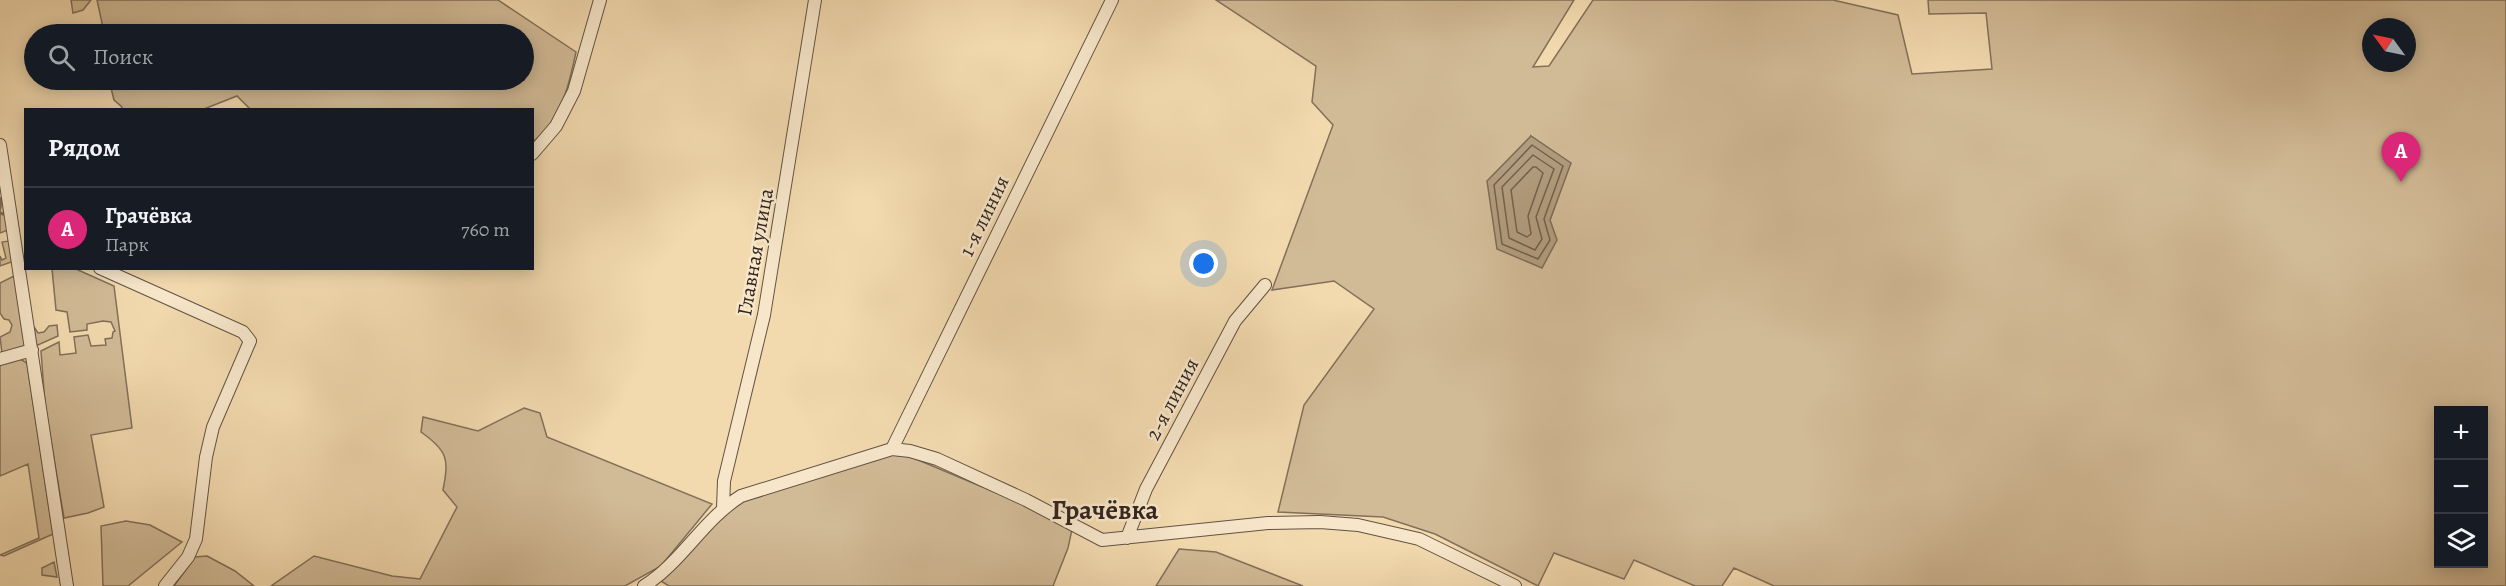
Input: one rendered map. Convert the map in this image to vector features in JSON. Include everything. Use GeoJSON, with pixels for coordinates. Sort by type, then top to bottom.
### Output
{"type":"FeatureCollection","features":[{"type":"Feature","properties":{"kind":"street"},"geometry":{"type":"LineString","coordinates":[[534,152],[556,126],[574,91],[600,0]]}},
{"type":"Feature","properties":{"kind":"street","name":"Главная улица"},"geometry":{"type":"LineString","coordinates":[[723,508],[724,481],[764,315],[815,0]]}},
{"type":"Feature","properties":{"kind":"street","name":"1-я линия"},"geometry":{"type":"LineString","coordinates":[[892,449],[1112,0]]}},
{"type":"Feature","properties":{"kind":"street"},"geometry":{"type":"LineString","coordinates":[[0,145],[20,237],[32,350],[68,586]]}},
{"type":"Feature","properties":{"kind":"street"},"geometry":{"type":"LineString","coordinates":[[104,270],[243,332],[250,341],[211,433],[196,539],[188,557],[165,586]]}},
{"type":"Feature","properties":{"kind":"street","name":"2-я линия"},"geometry":{"type":"LineString","coordinates":[[1127,538],[1146,489],[1235,321],[1264,285]]}},
{"type":"Feature","properties":{"kind":"street"},"geometry":{"type":"LineString","coordinates":[[0,359],[32,350]]}},
{"type":"Feature","properties":{"kind":"street"},"geometry":{"type":"LineString","coordinates":[[644,586],[679,557],[723,508],[741,496],[892,449],[910,451],[937,459],[1026,500],[1102,540],[1268,523],[1320,522],[1358,525],[1419,539],[1515,586]]}},
{"type":"Feature","properties":{"kind":"shaded area"},"geometry":{"type":"Polygon","coordinates":[[[71,0],[91,0],[83,10],[73,13],[71,0]]]}},
{"type":"Feature","properties":{"kind":"shaded area"},"geometry":{"type":"Polygon","coordinates":[[[97,0],[498,0],[534,24],[102,24],[97,0]]]}},
{"type":"Feature","properties":{"kind":"shaded area"},"geometry":{"type":"Polygon","coordinates":[[[1216,0],[1574,0],[1533,67],[1549,66],[1593,0],[1833,0],[1898,15],[1912,74],[1992,69],[1986,13],[1929,14],[1928,0],[2506,0],[2506,586],[1774,586],[1734,568],[1722,586],[1695,586],[1634,560],[1624,579],[1554,553],[1538,586],[1435,534],[1383,517],[1278,512],[1304,405],[1374,309],[1334,281],[1272,290],[1333,125],[1312,102],[1316,66],[1216,0]],[[1531,136],[1550,220],[1570,163],[1531,136]]]}},
{"type":"Feature","properties":{"kind":"shaded area"},"geometry":{"type":"Polygon","coordinates":[[[534,24],[576,52],[567,90],[557,113],[543,133],[534,141],[534,108],[249,108],[237,96],[207,108],[122,108],[114,100],[112,90],[534,90],[534,24]]]}},
{"type":"Feature","properties":{"kind":"shaded area"},"geometry":{"type":"Polygon","coordinates":[[[0,198],[4,198],[8,230],[0,233],[0,198]]]}},
{"type":"Feature","properties":{"kind":"shaded area"},"geometry":{"type":"Polygon","coordinates":[[[9,241],[14,261],[0,266],[0,256],[2,260],[6,258],[2,242],[9,241]]]}},
{"type":"Feature","properties":{"kind":"shaded area"},"geometry":{"type":"Polygon","coordinates":[[[52,270],[78,270],[114,286],[132,428],[91,435],[104,507],[64,518],[45,405],[41,351],[59,342],[60,355],[76,353],[74,337],[88,335],[91,346],[106,345],[105,339],[112,338],[115,331],[111,322],[103,321],[87,324],[87,330],[70,332],[67,312],[56,310],[52,270]]]}},
{"type":"Feature","properties":{"kind":"shaded area"},"geometry":{"type":"Polygon","coordinates":[[[16,275],[25,346],[2,353],[0,337],[10,332],[12,325],[0,313],[0,283],[16,275]]]}},
{"type":"Feature","properties":{"kind":"shaded area"},"geometry":{"type":"Polygon","coordinates":[[[57,325],[58,336],[36,344],[34,327],[38,333],[44,332],[49,326],[57,325]]]}},
{"type":"Feature","properties":{"kind":"shaded area"},"geometry":{"type":"Polygon","coordinates":[[[20,359],[27,363],[53,534],[4,556],[0,555],[39,538],[28,464],[0,476],[0,362],[20,359]]]}},
{"type":"Feature","properties":{"kind":"shaded area"},"geometry":{"type":"Polygon","coordinates":[[[524,408],[540,413],[547,437],[712,504],[661,566],[625,586],[271,586],[314,556],[392,576],[420,579],[457,507],[443,490],[446,471],[444,457],[437,445],[421,432],[423,417],[478,431],[524,408]]]}},
{"type":"Feature","properties":{"kind":"shaded area"},"geometry":{"type":"Polygon","coordinates":[[[892,449],[1073,525],[1068,548],[1053,586],[669,586],[656,578],[723,508],[892,449]]]}},
{"type":"Feature","properties":{"kind":"shaded area"},"geometry":{"type":"Polygon","coordinates":[[[126,521],[150,525],[182,542],[128,586],[103,586],[101,526],[126,521]]]}},
{"type":"Feature","properties":{"kind":"shaded area"},"geometry":{"type":"Polygon","coordinates":[[[1179,549],[1216,552],[1303,586],[1156,586],[1179,549]]]}},
{"type":"Feature","properties":{"kind":"shaded area"},"geometry":{"type":"Polygon","coordinates":[[[207,556],[235,571],[254,586],[174,586],[195,557],[207,556]]]}},
{"type":"Feature","properties":{"kind":"shaded area"},"geometry":{"type":"Polygon","coordinates":[[[54,562],[57,577],[42,575],[42,568],[54,562]]]}},
{"type":"Feature","properties":{"kind":"water"},"geometry":{"type":"Polygon","coordinates":[[[1531,136],[1571,163],[1550,220],[1557,240],[1542,268],[1497,249],[1487,181],[1531,136]]]}},
{"type":"Feature","properties":{"kind":"waterway"},"geometry":{"type":"LineString","coordinates":[[0,208],[1,199]]}},
{"type":"Feature","properties":{"kind":"place","name":"Грачёвка"},"geometry":{"type":"Point","coordinates":[2401,182]}},
{"type":"Feature","properties":{"kind":"district","name":"Грачёвка"},"geometry":{"type":"Point","coordinates":[1105,510]}}]}
